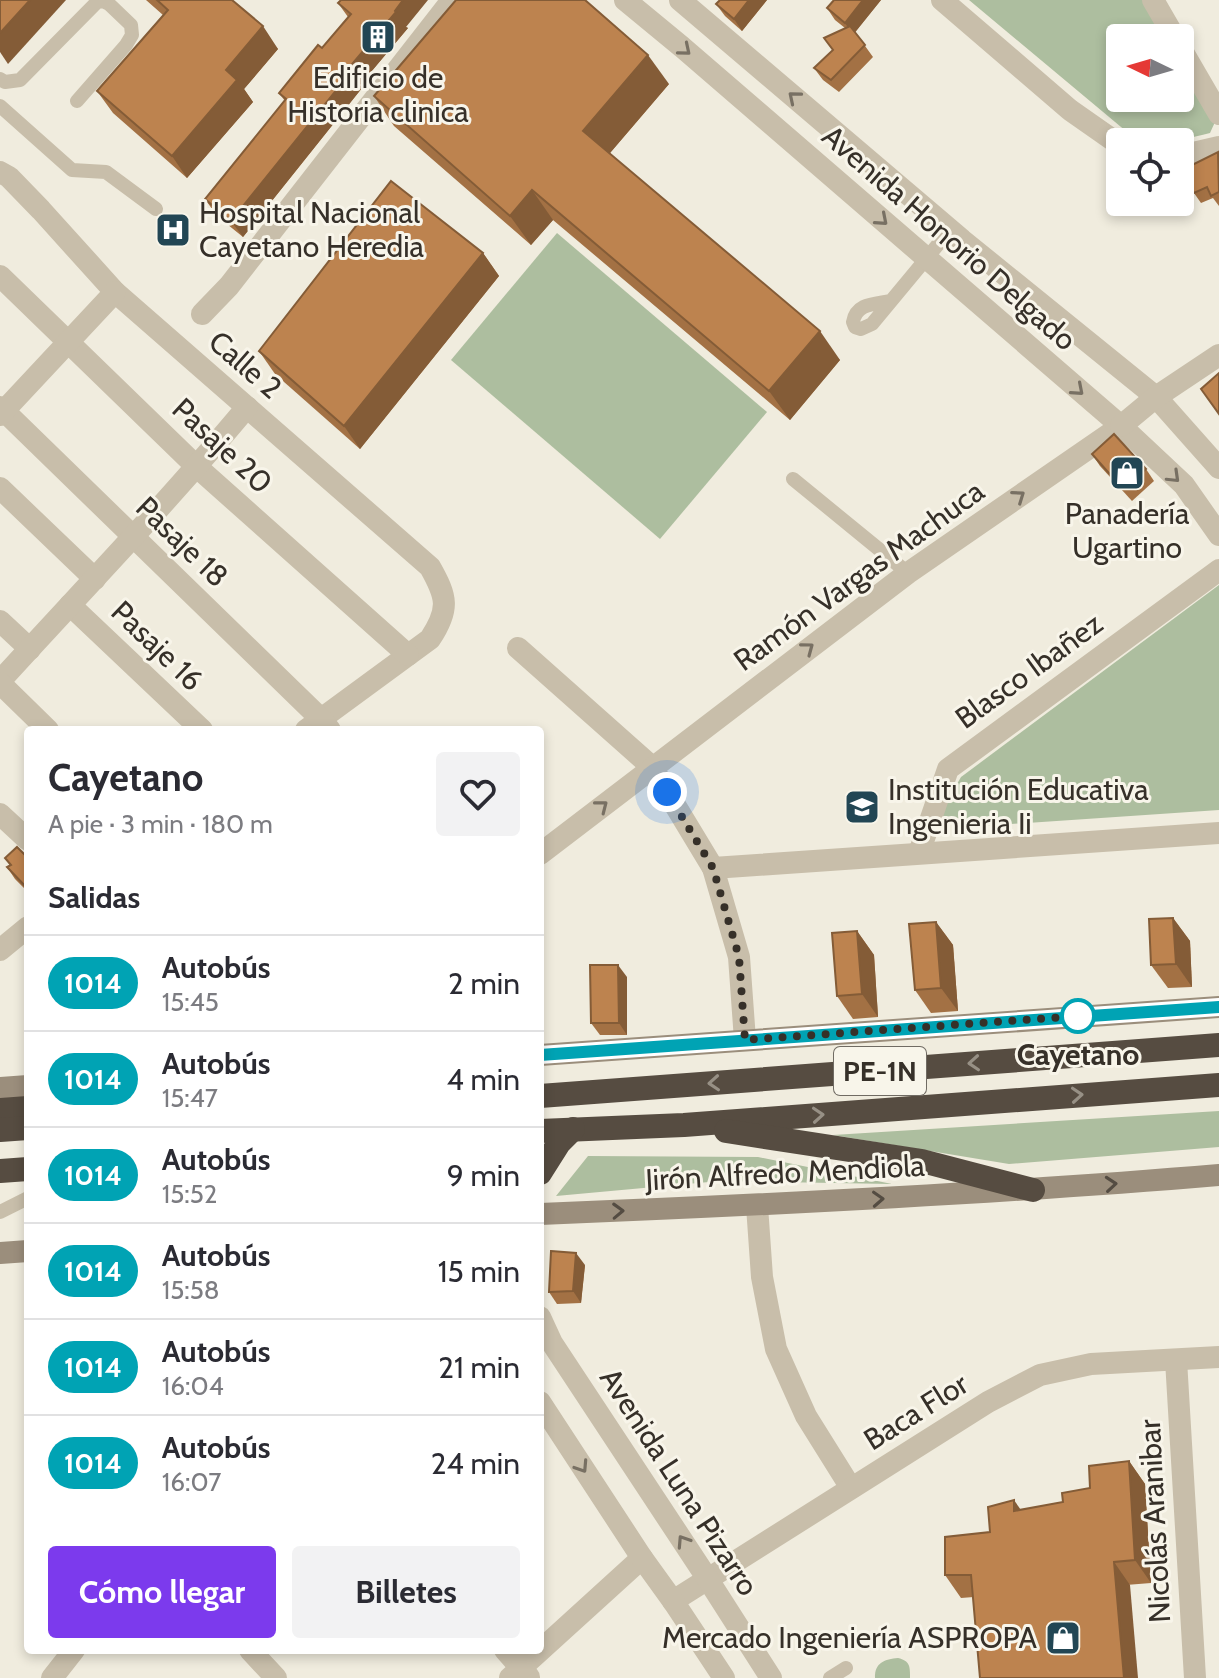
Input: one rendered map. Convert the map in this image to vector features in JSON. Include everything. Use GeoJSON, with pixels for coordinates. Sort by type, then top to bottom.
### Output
{"type":"FeatureCollection","features":[{"type":"Feature","properties":{"kind":"highway","name":"PE-1N"},"geometry":{"type":"LineString","coordinates":[[544,1096],[1219,1045]]}},
{"type":"Feature","properties":{"kind":"highway","name":"PE-1N"},"geometry":{"type":"LineString","coordinates":[[544,1131],[684,1125],[1219,1085]]}},
{"type":"Feature","properties":{"kind":"highway"},"geometry":{"type":"LineString","coordinates":[[0,1110],[24,1108]]}},
{"type":"Feature","properties":{"kind":"highway"},"geometry":{"type":"LineString","coordinates":[[684,1125],[922,1161],[1033,1190]]}},
{"type":"Feature","properties":{"kind":"highway"},"geometry":{"type":"LineString","coordinates":[[0,1130],[24,1128]]}},
{"type":"Feature","properties":{"kind":"highway"},"geometry":{"type":"LineString","coordinates":[[544,1167],[559,1143],[573,1129]]}},
{"type":"Feature","properties":{"kind":"highway"},"geometry":{"type":"LineString","coordinates":[[0,1171],[24,1169]]}},
{"type":"Feature","properties":{"kind":"main road"},"geometry":{"type":"LineString","coordinates":[[544,1055],[1219,1007]]}},
{"type":"Feature","properties":{"kind":"main road"},"geometry":{"type":"LineString","coordinates":[[0,1088],[24,1086]]}},
{"type":"Feature","properties":{"kind":"main road","name":"Jirón Alfredo Mendiola"},"geometry":{"type":"LineString","coordinates":[[544,1214],[757,1206],[1033,1190],[1219,1175]]}},
{"type":"Feature","properties":{"kind":"main road"},"geometry":{"type":"LineString","coordinates":[[0,1253],[24,1251]]}},
{"type":"Feature","properties":{"kind":"street"},"geometry":{"type":"LineString","coordinates":[[202,314],[229,286],[452,0]]}},
{"type":"Feature","properties":{"kind":"street","name":"Avenida Honorio Delgado"},"geometry":{"type":"LineString","coordinates":[[625,0],[1121,426],[1184,485],[1219,535]]}},
{"type":"Feature","properties":{"kind":"street","name":"Avenida Honorio Delgado"},"geometry":{"type":"LineString","coordinates":[[680,0],[950,230],[1156,397],[1219,468]]}},
{"type":"Feature","properties":{"kind":"street"},"geometry":{"type":"LineString","coordinates":[[942,0],[1070,110],[1106,135]]}},
{"type":"Feature","properties":{"kind":"street"},"geometry":{"type":"LineString","coordinates":[[1153,0],[1167,24]]}},
{"type":"Feature","properties":{"kind":"street"},"geometry":{"type":"LineString","coordinates":[[1194,71],[1219,114]]}},
{"type":"Feature","properties":{"kind":"street"},"geometry":{"type":"LineString","coordinates":[[1194,153],[1219,147]]}},
{"type":"Feature","properties":{"kind":"street","name":"Calle 2"},"geometry":{"type":"LineString","coordinates":[[0,172],[9,177],[115,292],[430,567],[440,585],[445,604],[441,622],[430,639],[408,655]]}},
{"type":"Feature","properties":{"kind":"street","name":"Pasaje 20"},"geometry":{"type":"LineString","coordinates":[[0,276],[197,467],[408,655]]}},
{"type":"Feature","properties":{"kind":"street"},"geometry":{"type":"LineString","coordinates":[[1,411],[115,292]]}},
{"type":"Feature","properties":{"kind":"street","name":"Ramón Vargas Machuca"},"geometry":{"type":"LineString","coordinates":[[544,851],[908,573],[1219,355]]}},
{"type":"Feature","properties":{"kind":"street"},"geometry":{"type":"LineString","coordinates":[[44,726],[0,682],[134,538],[247,407]]}},
{"type":"Feature","properties":{"kind":"street","name":"Pasaje 18"},"geometry":{"type":"LineString","coordinates":[[1,411],[134,538],[318,726]]}},
{"type":"Feature","properties":{"kind":"street"},"geometry":{"type":"LineString","coordinates":[[0,488],[95,579]]}},
{"type":"Feature","properties":{"kind":"street","name":"Blasco Ibañez"},"geometry":{"type":"LineString","coordinates":[[919,853],[948,769],[1219,570]]}},
{"type":"Feature","properties":{"kind":"street","name":"Pasaje 16"},"geometry":{"type":"LineString","coordinates":[[70,605],[198,726]]}},
{"type":"Feature","properties":{"kind":"street"},"geometry":{"type":"LineString","coordinates":[[0,621],[30,649]]}},
{"type":"Feature","properties":{"kind":"street"},"geometry":{"type":"LineString","coordinates":[[518,648],[652,767],[713,868],[739,957],[745,1040]]}},
{"type":"Feature","properties":{"kind":"street"},"geometry":{"type":"LineString","coordinates":[[320,726],[408,655]]}},
{"type":"Feature","properties":{"kind":"street"},"geometry":{"type":"LineString","coordinates":[[0,814],[24,836]]}},
{"type":"Feature","properties":{"kind":"street"},"geometry":{"type":"LineString","coordinates":[[713,868],[1219,833]]}},
{"type":"Feature","properties":{"kind":"street"},"geometry":{"type":"LineString","coordinates":[[0,950],[24,930]]}},
{"type":"Feature","properties":{"kind":"street"},"geometry":{"type":"LineString","coordinates":[[757,1206],[762,1277],[776,1349],[806,1416],[851,1488]]}},
{"type":"Feature","properties":{"kind":"street","name":"Avenida Luna Pizarro"},"geometry":{"type":"LineString","coordinates":[[544,1326],[552,1343],[771,1678]]}},
{"type":"Feature","properties":{"kind":"street","name":"Baca Flor"},"geometry":{"type":"LineString","coordinates":[[673,1601],[988,1402],[1040,1375],[1091,1364],[1219,1357]]}},
{"type":"Feature","properties":{"kind":"street","name":"Nicolás Aranibar"},"geometry":{"type":"LineString","coordinates":[[1176,1360],[1195,1678]]}},
{"type":"Feature","properties":{"kind":"street"},"geometry":{"type":"LineString","coordinates":[[544,1408],[724,1678]]}},
{"type":"Feature","properties":{"kind":"street"},"geometry":{"type":"LineString","coordinates":[[544,1651],[642,1558]]}},
{"type":"Feature","properties":{"kind":"street"},"geometry":{"type":"LineString","coordinates":[[52,1678],[71,1654]]}},
{"type":"Feature","properties":{"kind":"street"},"geometry":{"type":"LineString","coordinates":[[254,1654],[276,1678]]}},
{"type":"Feature","properties":{"kind":"street"},"geometry":{"type":"LineString","coordinates":[[508,1654],[520,1674],[541,1654]]}},
{"type":"Feature","properties":{"kind":"lane"},"geometry":{"type":"LineString","coordinates":[[0,79],[5,82],[20,80],[97,2],[103,1],[131,25],[132,35],[77,101]]}},
{"type":"Feature","properties":{"kind":"lane"},"geometry":{"type":"LineString","coordinates":[[0,106],[72,170],[106,172],[156,209]]}},
{"type":"Feature","properties":{"kind":"lane"},"geometry":{"type":"LineString","coordinates":[[890,301],[950,230]]}},
{"type":"Feature","properties":{"kind":"lane"},"geometry":{"type":"LineString","coordinates":[[793,479],[908,573]]}},
{"type":"Feature","properties":{"kind":"lane"},"geometry":{"type":"LineString","coordinates":[[0,1212],[24,1200]]}},
{"type":"Feature","properties":{"kind":"lane"},"geometry":{"type":"LineString","coordinates":[[830,1678],[846,1668]]}},
{"type":"Feature","properties":{"kind":"green space"},"geometry":{"type":"Polygon","coordinates":[[[969,0],[1146,0],[1160,24],[1106,24],[1106,112],[1194,112],[1194,85],[1215,122],[1210,133],[1194,137],[1194,128],[1122,128],[969,0]]]}},
{"type":"Feature","properties":{"kind":"green space"},"geometry":{"type":"Polygon","coordinates":[[[557,233],[767,412],[660,539],[451,360],[557,233]]]}},
{"type":"Feature","properties":{"kind":"green space"},"geometry":{"type":"Polygon","coordinates":[[[1219,585],[1219,810],[966,827],[937,819],[961,777],[1219,585]]]}},
{"type":"Feature","properties":{"kind":"green space"},"geometry":{"type":"Polygon","coordinates":[[[1219,1111],[1219,1147],[1009,1164],[833,1135],[1219,1111]]]}},
{"type":"Feature","properties":{"kind":"green space"},"geometry":{"type":"Polygon","coordinates":[[[588,1156],[758,1157],[892,1184],[720,1181],[556,1196],[588,1156]]]}},
{"type":"Feature","properties":{"kind":"green space"},"geometry":{"type":"Polygon","coordinates":[[[898,1658],[908,1665],[910,1678],[875,1678],[876,1669],[881,1663],[898,1658]]]}},
{"type":"Feature","properties":{"kind":"building"},"geometry":{"type":"Polygon","coordinates":[[[0,0],[30,0],[0,33],[0,0]]]}},
{"type":"Feature","properties":{"kind":"building"},"geometry":{"type":"Polygon","coordinates":[[[157,0],[232,0],[263,26],[226,70],[237,80],[172,156],[97,91],[168,10],[157,0]]]}},
{"type":"Feature","properties":{"kind":"building"},"geometry":{"type":"Polygon","coordinates":[[[341,0],[403,0],[348,69],[351,72],[231,221],[205,199],[286,99],[279,93],[318,45],[322,48],[351,14],[338,3],[341,0]]]}},
{"type":"Feature","properties":{"kind":"building"},"geometry":{"type":"Polygon","coordinates":[[[456,0],[585,0],[648,55],[583,131],[820,331],[769,391],[532,190],[510,216],[374,96],[456,0]]]}},
{"type":"Feature","properties":{"kind":"building"},"geometry":{"type":"Polygon","coordinates":[[[720,0],[749,0],[734,19],[716,4],[720,0]]]}},
{"type":"Feature","properties":{"kind":"building"},"geometry":{"type":"Polygon","coordinates":[[[834,0],[863,0],[845,23],[827,8],[834,0]]]}},
{"type":"Feature","properties":{"kind":"building"},"geometry":{"type":"Polygon","coordinates":[[[850,26],[865,45],[831,80],[814,68],[833,50],[824,38],[850,26]]]}},
{"type":"Feature","properties":{"kind":"building"},"geometry":{"type":"Polygon","coordinates":[[[1218,152],[1219,192],[1211,196],[1207,187],[1194,193],[1194,164],[1218,152]]]}},
{"type":"Feature","properties":{"kind":"building"},"geometry":{"type":"Polygon","coordinates":[[[391,181],[483,253],[344,426],[259,351],[391,181]]]}},
{"type":"Feature","properties":{"kind":"building"},"geometry":{"type":"Polygon","coordinates":[[[1219,373],[1219,414],[1201,389],[1219,373]]]}},
{"type":"Feature","properties":{"kind":"building","name":"Panadería Ugartino"},"geometry":{"type":"Polygon","coordinates":[[[1114,434],[1146,469],[1123,489],[1092,454],[1114,434]]]}},
{"type":"Feature","properties":{"kind":"building"},"geometry":{"type":"Polygon","coordinates":[[[17,847],[24,854],[24,885],[7,867],[11,865],[5,858],[17,847]]]}},
{"type":"Feature","properties":{"kind":"building"},"geometry":{"type":"Polygon","coordinates":[[[1173,918],[1176,964],[1151,965],[1149,919],[1173,918]]]}},
{"type":"Feature","properties":{"kind":"building"},"geometry":{"type":"Polygon","coordinates":[[[936,922],[941,988],[915,990],[909,924],[936,922]]]}},
{"type":"Feature","properties":{"kind":"building"},"geometry":{"type":"Polygon","coordinates":[[[857,931],[862,994],[837,996],[832,933],[857,931]]]}},
{"type":"Feature","properties":{"kind":"building"},"geometry":{"type":"Polygon","coordinates":[[[590,965],[618,965],[619,1023],[591,1023],[590,965]]]}},
{"type":"Feature","properties":{"kind":"building"},"geometry":{"type":"Polygon","coordinates":[[[551,1251],[576,1253],[573,1291],[549,1292],[551,1251]]]}},
{"type":"Feature","properties":{"kind":"building"},"geometry":{"type":"Polygon","coordinates":[[[1129,1461],[1135,1560],[1114,1562],[1124,1678],[980,1678],[971,1575],[945,1575],[945,1537],[990,1532],[988,1507],[1014,1500],[1014,1511],[1063,1502],[1062,1493],[1090,1488],[1089,1466],[1129,1461]]]}},
{"type":"Feature","properties":{"kind":"bus line","name":"1014"},"geometry":{"type":"LineString","coordinates":[[544,1055],[1219,1007]]}},
{"type":"Feature","properties":{"kind":"place","name":"Edificio de Historia clinica"},"geometry":{"type":"Point","coordinates":[378,37]}},
{"type":"Feature","properties":{"kind":"place","name":"Hospital Nacional Cayetano Heredia"},"geometry":{"type":"Point","coordinates":[173,230]}},
{"type":"Feature","properties":{"kind":"place","name":"Panadería Ugartino"},"geometry":{"type":"Point","coordinates":[1127,473]}},
{"type":"Feature","properties":{"kind":"place","name":"Institución Educativa Ingenieria Ii"},"geometry":{"type":"Point","coordinates":[862,807]}},
{"type":"Feature","properties":{"kind":"place","name":"Cayetano"},"geometry":{"type":"Point","coordinates":[1078,1016]}},
{"type":"Feature","properties":{"kind":"place","name":"Mercado Ingeniería ASPROPA"},"geometry":{"type":"Point","coordinates":[1063,1638]}},
{"type":"Feature","properties":{"kind":"route"},"geometry":{"type":"LineString","coordinates":[[667,792],[713,868],[739,957],[745,1040],[1078,1016]]}}]}
